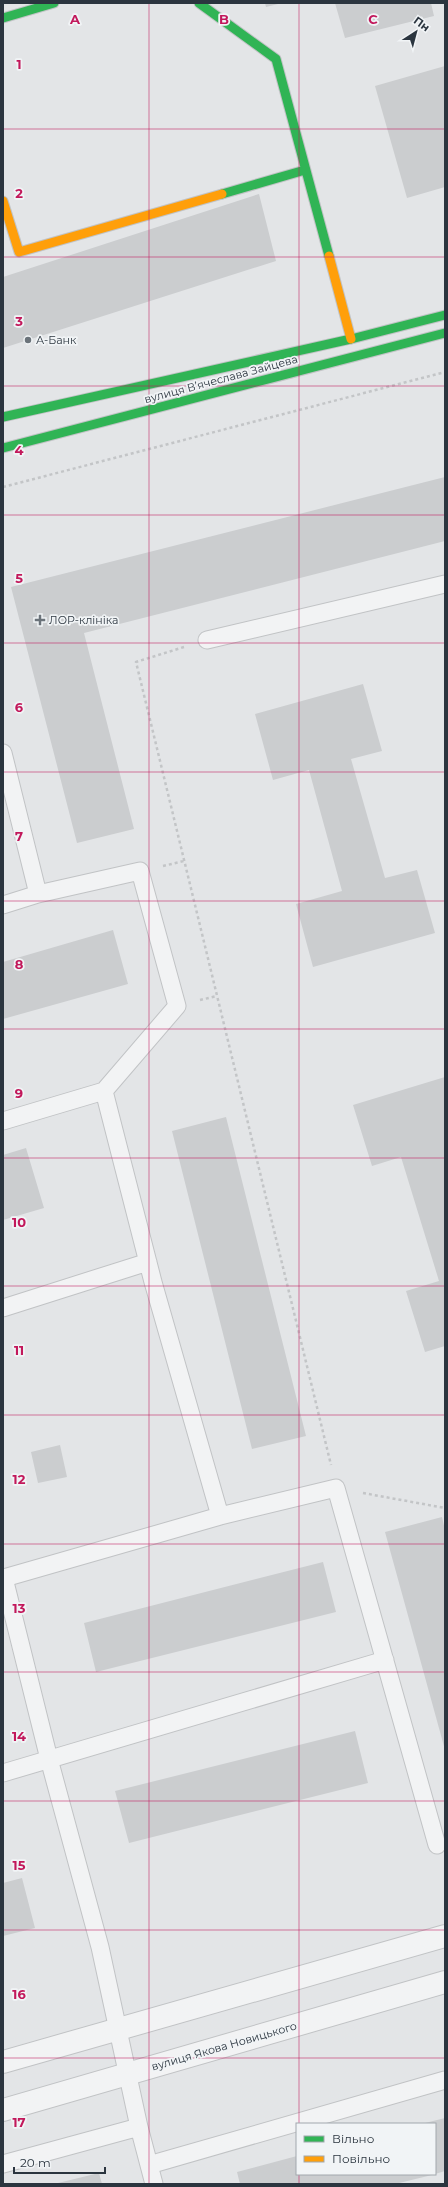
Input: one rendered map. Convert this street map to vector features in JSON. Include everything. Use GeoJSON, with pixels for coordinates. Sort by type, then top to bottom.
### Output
{"type":"FeatureCollection","features":[{"type":"Feature","properties":{"kind":"main road"},"geometry":{"type":"LineString","coordinates":[[3,18],[54,3]]}},
{"type":"Feature","properties":{"kind":"main road"},"geometry":{"type":"LineString","coordinates":[[200,3],[276,59],[352,340]]}},
{"type":"Feature","properties":{"kind":"main road"},"geometry":{"type":"LineString","coordinates":[[3,201],[19,252],[305,170]]}},
{"type":"Feature","properties":{"kind":"main road","name":"вулиця Вʼячеслава Зайцева"},"geometry":{"type":"LineString","coordinates":[[3,417],[352,340],[445,315]]}},
{"type":"Feature","properties":{"kind":"main road","name":"вулиця Вʼячеслава Зайцева"},"geometry":{"type":"LineString","coordinates":[[3,448],[445,332]]}},
{"type":"Feature","properties":{"kind":"street"},"geometry":{"type":"LineString","coordinates":[[3,2062],[445,1936]]}},
{"type":"Feature","properties":{"kind":"street","name":"вулиця Якова Новицького"},"geometry":{"type":"LineString","coordinates":[[3,2110],[445,1982]]}},
{"type":"Feature","properties":{"kind":"lane"},"geometry":{"type":"LineString","coordinates":[[207,640],[445,584]]}},
{"type":"Feature","properties":{"kind":"lane"},"geometry":{"type":"LineString","coordinates":[[3,753],[38,894]]}},
{"type":"Feature","properties":{"kind":"lane"},"geometry":{"type":"LineString","coordinates":[[3,905],[38,894],[140,871],[177,1006],[104,1091],[3,1121]]}},
{"type":"Feature","properties":{"kind":"lane"},"geometry":{"type":"LineString","coordinates":[[104,1091],[148,1262],[220,1516]]}},
{"type":"Feature","properties":{"kind":"lane"},"geometry":{"type":"LineString","coordinates":[[3,1308],[148,1262]]}},
{"type":"Feature","properties":{"kind":"lane"},"geometry":{"type":"LineString","coordinates":[[154,2184],[139,2127],[100,1947],[49,1759],[3,1577],[220,1516],[336,1488],[437,1845]]}},
{"type":"Feature","properties":{"kind":"lane"},"geometry":{"type":"LineString","coordinates":[[3,1773],[385,1660]]}},
{"type":"Feature","properties":{"kind":"lane"},"geometry":{"type":"LineString","coordinates":[[149,2165],[445,2080]]}},
{"type":"Feature","properties":{"kind":"lane"},"geometry":{"type":"LineString","coordinates":[[3,2164],[139,2127]]}},
{"type":"Feature","properties":{"kind":"path"},"geometry":{"type":"LineString","coordinates":[[3,487],[445,372]]}},
{"type":"Feature","properties":{"kind":"path"},"geometry":{"type":"LineString","coordinates":[[207,640],[136,662],[336,1488],[445,1508]]}},
{"type":"Feature","properties":{"kind":"building"},"geometry":{"type":"Polygon","coordinates":[[[265,3],[278,3],[278,4],[266,7],[265,3]]]}},
{"type":"Feature","properties":{"kind":"building"},"geometry":{"type":"Polygon","coordinates":[[[335,3],[431,3],[434,16],[345,38],[335,3]]]}},
{"type":"Feature","properties":{"kind":"building"},"geometry":{"type":"Polygon","coordinates":[[[445,66],[445,187],[407,198],[375,86],[445,66]]]}},
{"type":"Feature","properties":{"kind":"building"},"geometry":{"type":"Polygon","coordinates":[[[259,194],[276,261],[3,348],[3,277],[259,194]]]}},
{"type":"Feature","properties":{"kind":"building"},"geometry":{"type":"Polygon","coordinates":[[[445,477],[445,541],[84,633],[134,829],[77,843],[11,587],[445,477]]]}},
{"type":"Feature","properties":{"kind":"building"},"geometry":{"type":"Polygon","coordinates":[[[363,684],[382,751],[351,759],[385,878],[417,870],[435,933],[313,967],[296,904],[342,891],[309,770],[273,780],[255,714],[363,684]]]}},
{"type":"Feature","properties":{"kind":"building"},"geometry":{"type":"Polygon","coordinates":[[[113,930],[128,984],[3,1019],[3,962],[113,930]]]}},
{"type":"Feature","properties":{"kind":"building"},"geometry":{"type":"Polygon","coordinates":[[[445,1077],[445,1346],[425,1352],[406,1291],[439,1281],[401,1157],[372,1166],[353,1105],[445,1077]]]}},
{"type":"Feature","properties":{"kind":"building"},"geometry":{"type":"Polygon","coordinates":[[[226,1117],[306,1436],[252,1449],[172,1131],[226,1117]]]}},
{"type":"Feature","properties":{"kind":"building"},"geometry":{"type":"Polygon","coordinates":[[[26,1148],[44,1208],[3,1220],[3,1155],[26,1148]]]}},
{"type":"Feature","properties":{"kind":"building"},"geometry":{"type":"Polygon","coordinates":[[[60,1445],[67,1477],[38,1483],[31,1452],[60,1445]]]}},
{"type":"Feature","properties":{"kind":"building"},"geometry":{"type":"Polygon","coordinates":[[[442,1517],[445,1530],[445,1750],[385,1532],[442,1517]]]}},
{"type":"Feature","properties":{"kind":"building"},"geometry":{"type":"Polygon","coordinates":[[[323,1562],[336,1612],[96,1672],[84,1623],[323,1562]]]}},
{"type":"Feature","properties":{"kind":"building"},"geometry":{"type":"Polygon","coordinates":[[[355,1731],[368,1783],[129,1843],[115,1791],[355,1731]]]}},
{"type":"Feature","properties":{"kind":"building"},"geometry":{"type":"Polygon","coordinates":[[[22,1878],[35,1928],[3,1936],[3,1883],[22,1878]]]}},
{"type":"Feature","properties":{"kind":"building"},"geometry":{"type":"Polygon","coordinates":[[[445,2118],[445,2171],[436,2174],[436,2123],[425,2123],[445,2118]]]}},
{"type":"Feature","properties":{"kind":"building"},"geometry":{"type":"Polygon","coordinates":[[[296,2156],[296,2175],[432,2175],[395,2184],[240,2184],[237,2172],[296,2156]]]}},
{"type":"Feature","properties":{"kind":"building"},"geometry":{"type":"Polygon","coordinates":[[[99,2173],[102,2184],[58,2184],[58,2183],[99,2173]]]}},
{"type":"Feature","properties":{"kind":"traffic: fast"},"geometry":{"type":"LineString","coordinates":[[3,18],[54,3]]}},
{"type":"Feature","properties":{"kind":"traffic: fast"},"geometry":{"type":"LineString","coordinates":[[199,3],[276,59],[329,256]]}},
{"type":"Feature","properties":{"kind":"traffic: fast"},"geometry":{"type":"LineString","coordinates":[[222,194],[305,170]]}},
{"type":"Feature","properties":{"kind":"traffic: fast"},"geometry":{"type":"LineString","coordinates":[[3,417],[351,339],[445,315]]}},
{"type":"Feature","properties":{"kind":"traffic: fast"},"geometry":{"type":"LineString","coordinates":[[3,448],[445,333]]}},
{"type":"Feature","properties":{"kind":"traffic: slow"},"geometry":{"type":"LineString","coordinates":[[3,201],[19,252],[222,194]]}},
{"type":"Feature","properties":{"kind":"traffic: slow"},"geometry":{"type":"LineString","coordinates":[[329,256],[351,339]]}},
{"type":"Feature","properties":{"kind":"place","name":"А-Банк"},"geometry":{"type":"Point","coordinates":[28,340]}},
{"type":"Feature","properties":{"kind":"place","name":"ЛОР-клініка"},"geometry":{"type":"Point","coordinates":[40,620]}}]}
